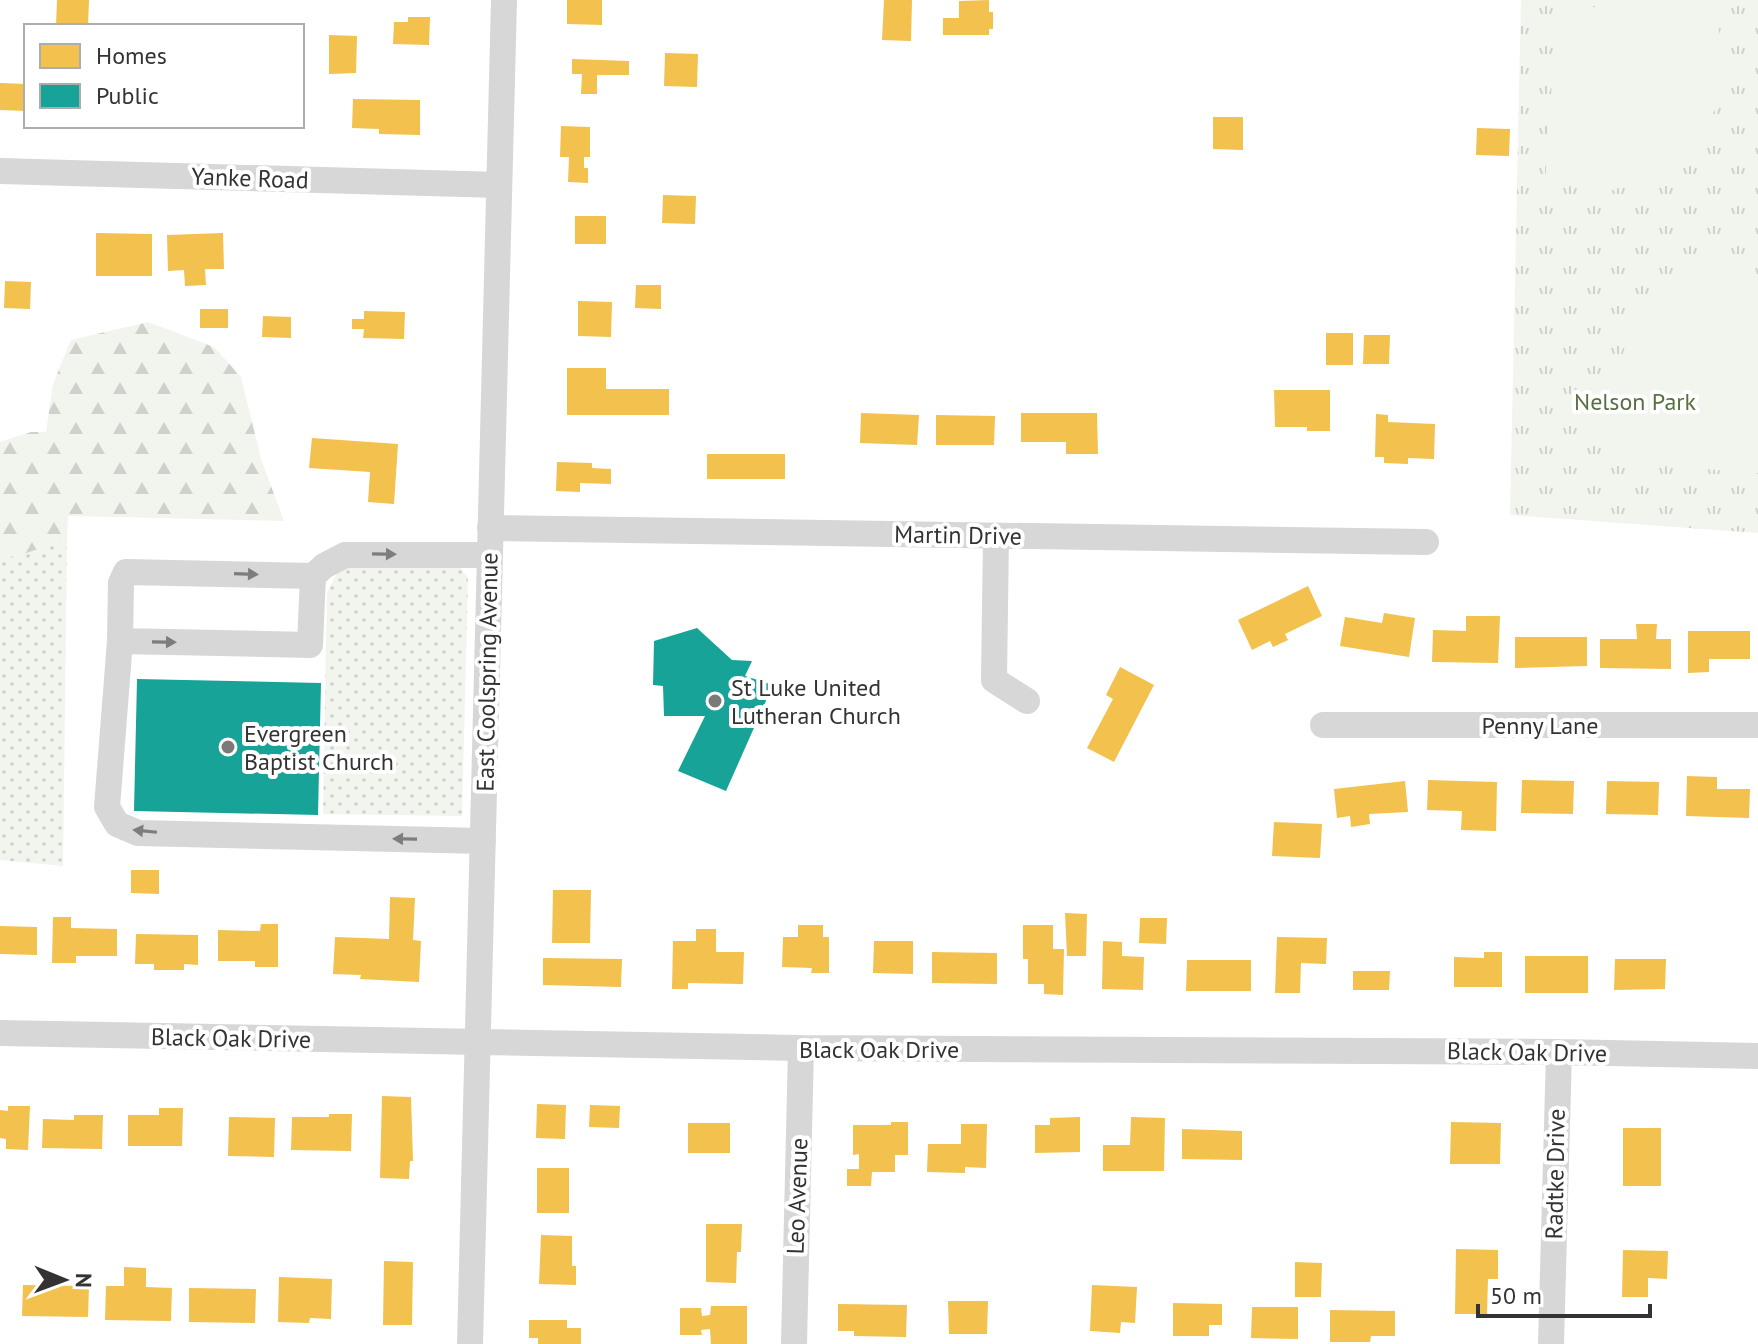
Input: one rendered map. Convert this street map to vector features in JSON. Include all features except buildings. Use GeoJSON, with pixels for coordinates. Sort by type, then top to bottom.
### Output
{"type":"FeatureCollection","features":[{"type":"Feature","properties":{"kind":"street","name":"East Coolspring Avenue"},"geometry":{"type":"LineString","coordinates":[[470,1344],[504,0]]}},
{"type":"Feature","properties":{"kind":"street","name":"Yanke Road"},"geometry":{"type":"LineString","coordinates":[[0,171],[499,185]]}},
{"type":"Feature","properties":{"kind":"street","name":"Martin Drive"},"geometry":{"type":"LineString","coordinates":[[490,528],[1426,542]]}},
{"type":"Feature","properties":{"kind":"street"},"geometry":{"type":"LineString","coordinates":[[996,536],[994,680],[1027,701]]}},
{"type":"Feature","properties":{"kind":"street"},"geometry":{"type":"LineString","coordinates":[[483,841],[138,833],[117,824],[107,807],[120,641],[121,583],[126,572],[313,576],[345,555],[490,555]]}},
{"type":"Feature","properties":{"kind":"street"},"geometry":{"type":"LineString","coordinates":[[120,641],[310,645],[313,576]]}},
{"type":"Feature","properties":{"kind":"street","name":"Penny Lane"},"geometry":{"type":"LineString","coordinates":[[1323,725],[1758,725]]}},
{"type":"Feature","properties":{"kind":"street","name":"Black Oak Drive"},"geometry":{"type":"LineString","coordinates":[[0,1033],[477,1044],[1758,1056]]}},
{"type":"Feature","properties":{"kind":"street","name":"Leo Avenue"},"geometry":{"type":"LineString","coordinates":[[794,1344],[801,1048]]}},
{"type":"Feature","properties":{"kind":"street","name":"Radtke Drive"},"geometry":{"type":"LineString","coordinates":[[1551,1344],[1559,1052]]}},
{"type":"Feature","properties":{"kind":"green space","name":"Nelson Park"},"geometry":{"type":"Polygon","coordinates":[[[1521,0],[1758,0],[1758,533],[1510,515],[1521,0]]]}},
{"type":"Feature","properties":{"kind":"green space"},"geometry":{"type":"Polygon","coordinates":[[[1715,2],[1726,89],[1685,166],[1613,190],[1545,184],[1556,25],[1575,8],[1715,2]]]}},
{"type":"Feature","properties":{"kind":"green space"},"geometry":{"type":"Polygon","coordinates":[[[1707,264],[1758,279],[1758,473],[1603,462],[1608,394],[1641,304],[1707,264]]]}},
{"type":"Feature","properties":{"kind":"green space"},"geometry":{"type":"Polygon","coordinates":[[[148,322],[214,347],[241,377],[261,459],[284,521],[68,516],[67,539],[18,556],[0,557],[0,442],[31,432],[46,432],[53,384],[71,340],[148,322]]]}},
{"type":"Feature","properties":{"kind":"green space"},"geometry":{"type":"Polygon","coordinates":[[[67,539],[63,866],[0,860],[0,557],[18,556],[67,539]]]}},
{"type":"Feature","properties":{"kind":"green space"},"geometry":{"type":"Polygon","coordinates":[[[353,564],[457,564],[468,578],[462,816],[323,814],[327,593],[337,573],[353,564]]]}},
{"type":"Feature","properties":{"kind":"place","name":"St Luke United Lutheran Church"},"geometry":{"type":"Point","coordinates":[715,701]}},
{"type":"Feature","properties":{"kind":"place","name":"Evergreen Baptist Church"},"geometry":{"type":"Point","coordinates":[228,747]}}]}
